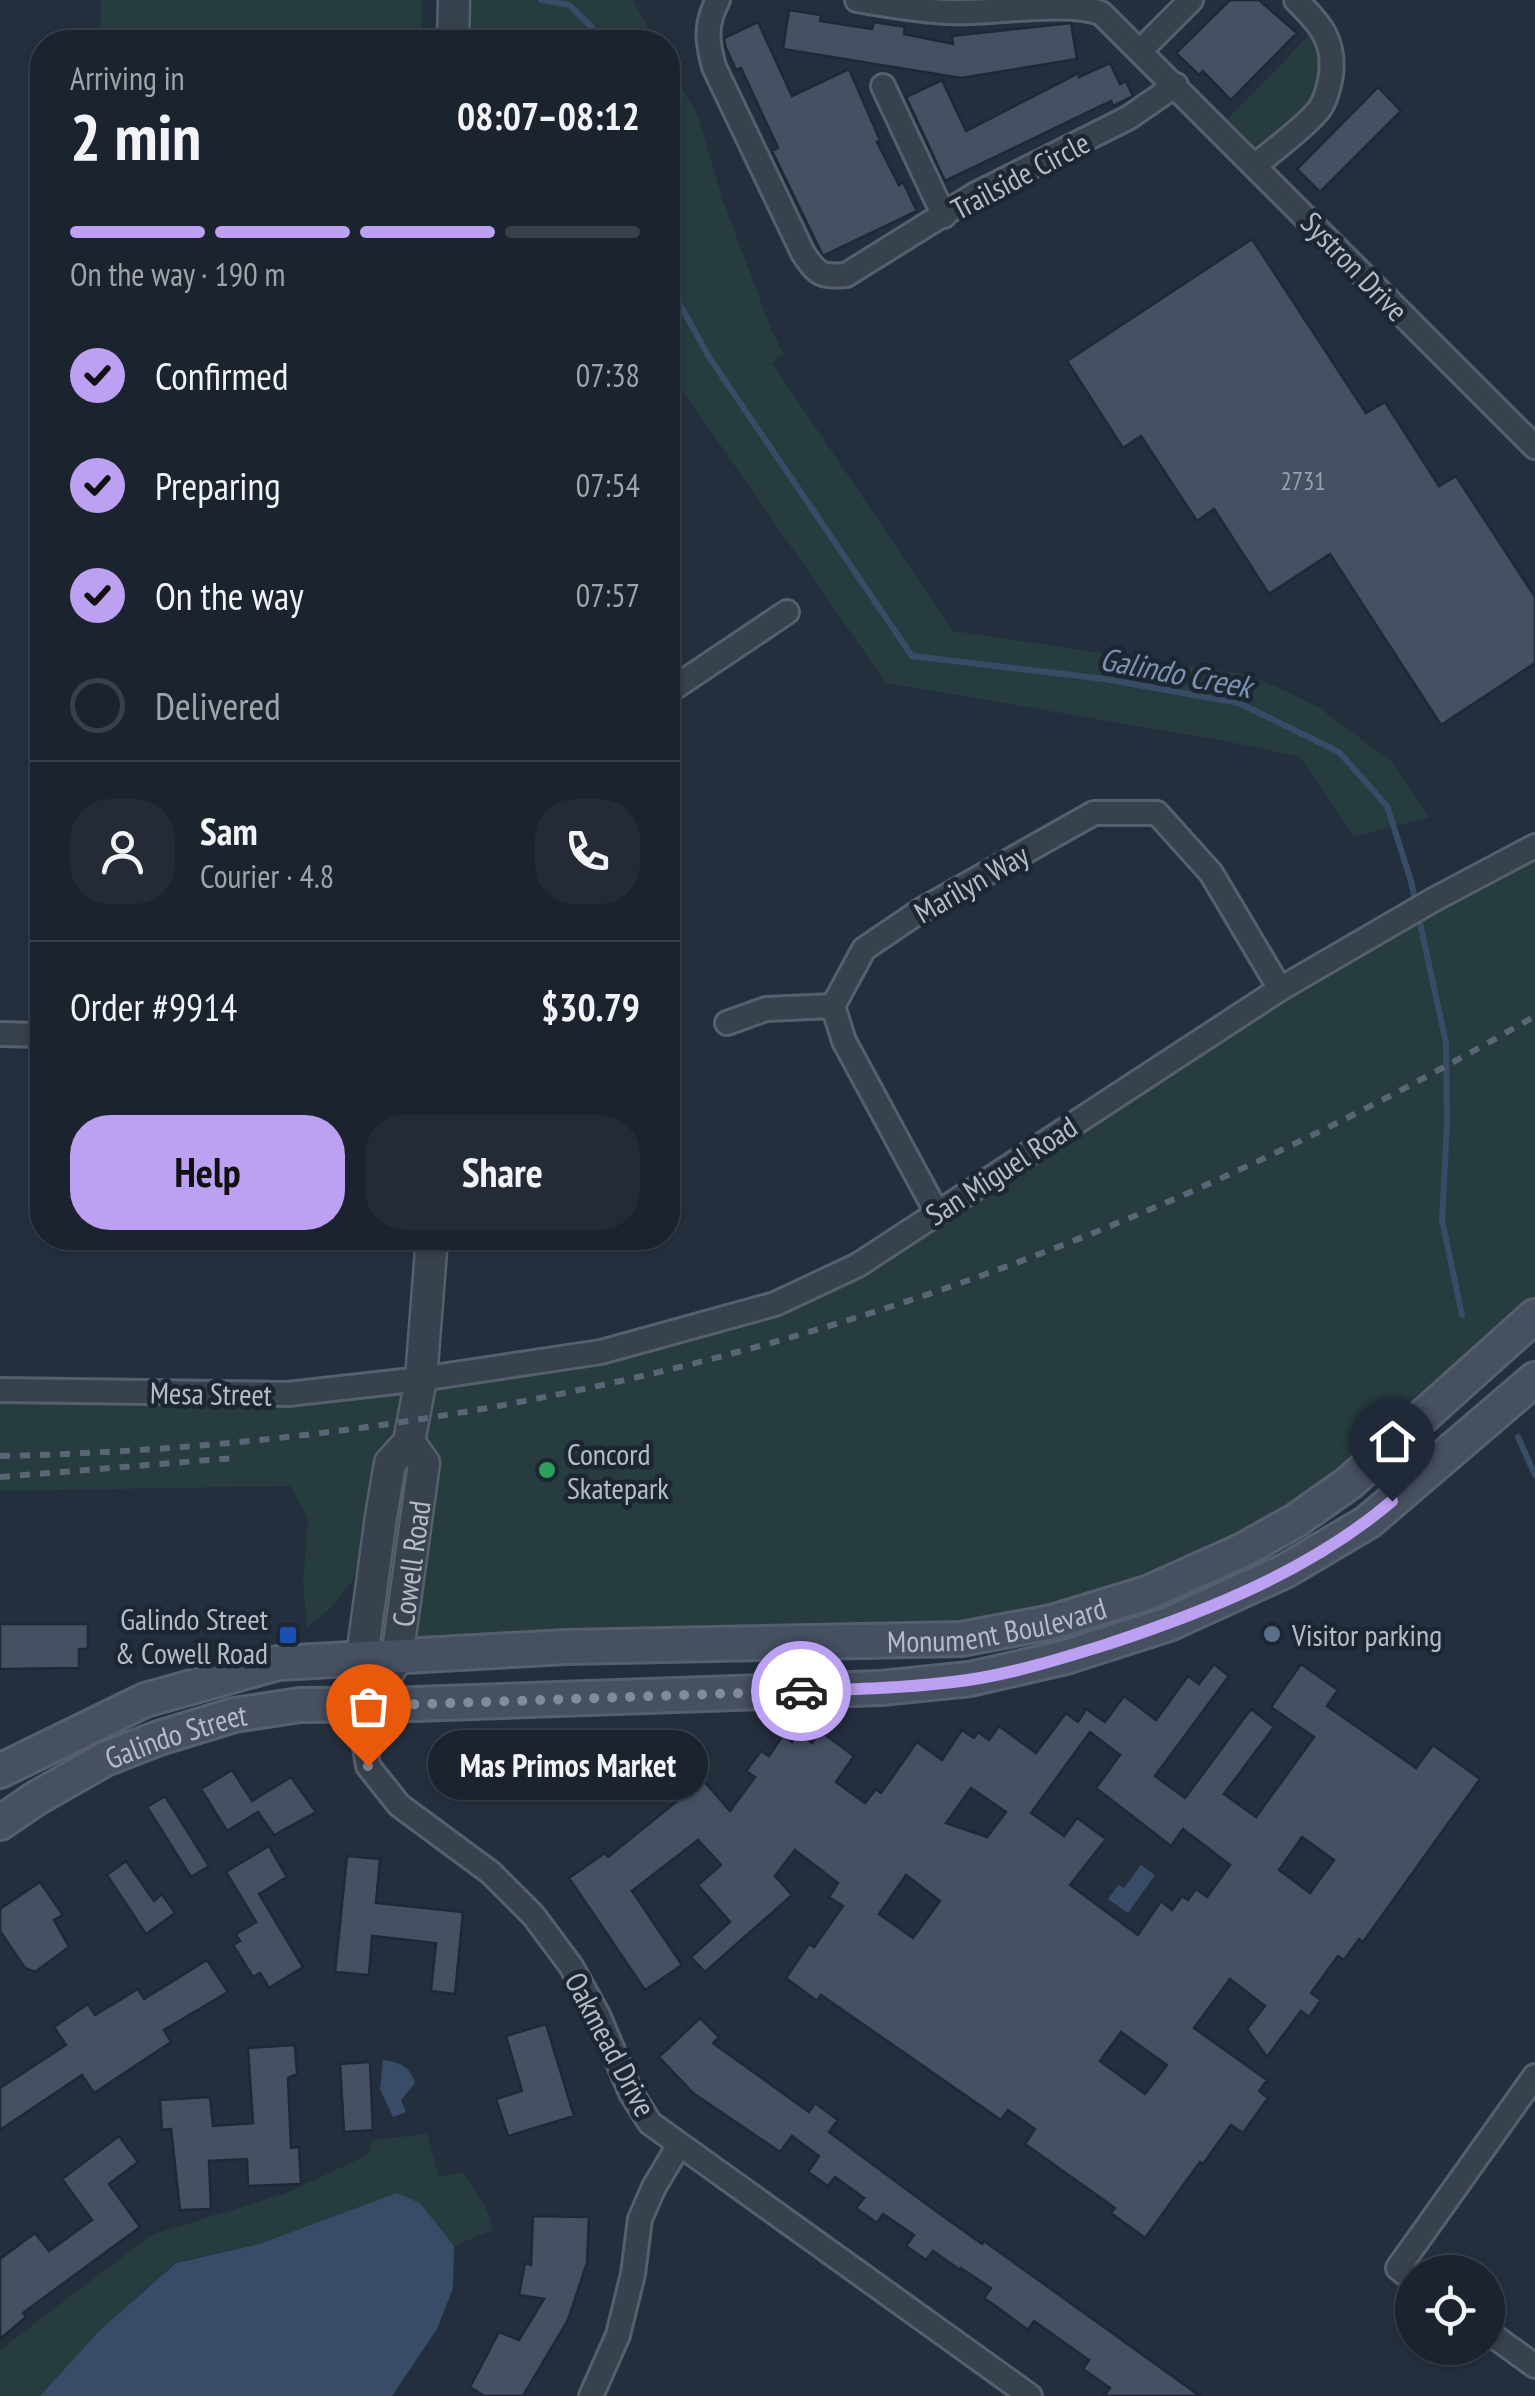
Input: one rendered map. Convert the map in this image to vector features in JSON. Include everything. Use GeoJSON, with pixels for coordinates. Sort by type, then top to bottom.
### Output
{"type":"FeatureCollection","features":[{"type":"Feature","properties":{"kind":"main road","name":"Monument Boulevard"},"geometry":{"type":"LineString","coordinates":[[362,1657],[961,1639],[1052,1622],[1147,1593],[1244,1550],[1295,1521],[1348,1483],[1535,1316]]}},
{"type":"Feature","properties":{"kind":"main road","name":"Monument Boulevard"},"geometry":{"type":"LineString","coordinates":[[367,1706],[880,1688],[970,1680],[1066,1657],[1169,1624],[1278,1576],[1368,1522],[1535,1379]]}},
{"type":"Feature","properties":{"kind":"main road","name":"Galindo Street"},"geometry":{"type":"LineString","coordinates":[[0,1772],[145,1700],[278,1663],[362,1657]]}},
{"type":"Feature","properties":{"kind":"main road","name":"Galindo Street"},"geometry":{"type":"LineString","coordinates":[[0,1824],[106,1760],[159,1738],[234,1716],[300,1704],[367,1706]]}},
{"type":"Feature","properties":{"kind":"street"},"geometry":{"type":"LineString","coordinates":[[453,30],[454,0]]}},
{"type":"Feature","properties":{"kind":"street","name":"Trailside Circle"},"geometry":{"type":"LineString","coordinates":[[718,0],[710,16],[707,39],[714,67],[803,254],[816,272],[846,276],[976,194],[1128,118],[1176,85]]}},
{"type":"Feature","properties":{"kind":"street"},"geometry":{"type":"LineString","coordinates":[[857,0],[952,12],[1088,5],[1102,13],[1176,85]]}},
{"type":"Feature","properties":{"kind":"street"},"geometry":{"type":"LineString","coordinates":[[1140,51],[1191,0]]}},
{"type":"Feature","properties":{"kind":"street"},"geometry":{"type":"LineString","coordinates":[[1256,165],[1319,110],[1330,85],[1333,56],[1329,39],[1296,0]]}},
{"type":"Feature","properties":{"kind":"street","name":"Systron Drive"},"geometry":{"type":"LineString","coordinates":[[1176,85],[1535,447]]}},
{"type":"Feature","properties":{"kind":"street"},"geometry":{"type":"LineString","coordinates":[[883,86],[944,216]]}},
{"type":"Feature","properties":{"kind":"street"},"geometry":{"type":"LineString","coordinates":[[680,684],[787,612]]}},
{"type":"Feature","properties":{"kind":"street","name":"Marilyn Way"},"geometry":{"type":"LineString","coordinates":[[834,1006],[864,949],[920,911],[1094,813],[1156,813],[1210,873],[1280,989]]}},
{"type":"Feature","properties":{"kind":"street","name":"San Miguel Road"},"geometry":{"type":"LineString","coordinates":[[422,1379],[601,1352],[775,1304],[858,1265],[1280,989],[1535,846]]}},
{"type":"Feature","properties":{"kind":"street"},"geometry":{"type":"LineString","coordinates":[[727,1023],[766,1009],[834,1006],[844,1040],[936,1212]]}},
{"type":"Feature","properties":{"kind":"street"},"geometry":{"type":"LineString","coordinates":[[0,1034],[30,1034]]}},
{"type":"Feature","properties":{"kind":"street","name":"Cowell Road"},"geometry":{"type":"LineString","coordinates":[[367,1706],[362,1657],[390,1463],[409,1442],[422,1379],[431,1250]]}},
{"type":"Feature","properties":{"kind":"street","name":"Mesa Street"},"geometry":{"type":"LineString","coordinates":[[0,1390],[288,1394],[422,1379]]}},
{"type":"Feature","properties":{"kind":"street","name":"Cowell Road"},"geometry":{"type":"LineString","coordinates":[[367,1706],[397,1658],[424,1463],[409,1442]]}},
{"type":"Feature","properties":{"kind":"street","name":"Oakmead Drive"},"geometry":{"type":"LineString","coordinates":[[367,1706],[363,1735],[368,1766],[399,1805],[491,1873],[533,1915],[571,1966],[598,2014],[630,2093],[650,2123],[1030,2396]]}},
{"type":"Feature","properties":{"kind":"street"},"geometry":{"type":"LineString","coordinates":[[1417,2255],[1535,2076]]}},
{"type":"Feature","properties":{"kind":"street"},"geometry":{"type":"LineString","coordinates":[[592,2396],[618,2335],[640,2218],[679,2145]]}},
{"type":"Feature","properties":{"kind":"street"},"geometry":{"type":"LineString","coordinates":[[1505,2344],[1535,2366]]}},
{"type":"Feature","properties":{"kind":"green space"},"geometry":{"type":"Polygon","coordinates":[[[101,0],[422,0],[421,30],[100,30],[101,0]]]}},
{"type":"Feature","properties":{"kind":"green space"},"geometry":{"type":"Polygon","coordinates":[[[454,0],[633,0],[649,30],[482,30],[454,26],[454,0]]]}},
{"type":"Feature","properties":{"kind":"green space"},"geometry":{"type":"Polygon","coordinates":[[[1320,24],[1329,85],[1256,165],[1219,128],[1320,24]]]}},
{"type":"Feature","properties":{"kind":"green space"},"geometry":{"type":"Polygon","coordinates":[[[680,85],[698,116],[723,201],[784,354],[772,363],[953,631],[1251,675],[1318,707],[1392,762],[1429,817],[1354,837],[1300,757],[886,683],[680,387],[680,85]]]}},
{"type":"Feature","properties":{"kind":"green space"},"geometry":{"type":"Polygon","coordinates":[[[1535,846],[1535,1316],[1349,1483],[1052,1622],[397,1658],[403,1618],[410,1443],[366,1536],[352,1582],[307,1627],[303,1582],[308,1518],[290,1486],[0,1491],[0,1390],[288,1394],[422,1379],[775,1304],[936,1211],[1535,846]]]}},
{"type":"Feature","properties":{"kind":"green space"},"geometry":{"type":"Polygon","coordinates":[[[427,2134],[439,2177],[464,2172],[485,2207],[493,2230],[454,2246],[420,2203],[397,2193],[259,2244],[176,2262],[99,2331],[40,2396],[0,2396],[0,2350],[151,2235],[284,2194],[368,2155],[373,2140],[427,2134]]]}},
{"type":"Feature","properties":{"kind":"water"},"geometry":{"type":"Polygon","coordinates":[[[1141,1865],[1155,1875],[1128,1913],[1108,1899],[1118,1885],[1124,1888],[1141,1865]]]}},
{"type":"Feature","properties":{"kind":"water"},"geometry":{"type":"Polygon","coordinates":[[[383,2060],[403,2066],[415,2083],[401,2100],[406,2112],[393,2117],[380,2089],[383,2060]]]}},
{"type":"Feature","properties":{"kind":"water"},"geometry":{"type":"Polygon","coordinates":[[[397,2193],[420,2203],[454,2246],[453,2288],[437,2329],[392,2396],[40,2396],[99,2331],[176,2263],[259,2244],[397,2193]]]}},
{"type":"Feature","properties":{"kind":"building"},"geometry":{"type":"Polygon","coordinates":[[[1230,0],[1259,0],[1297,33],[1231,100],[1203,71],[1199,75],[1176,53],[1230,0]]]}},
{"type":"Feature","properties":{"kind":"building"},"geometry":{"type":"Polygon","coordinates":[[[789,10],[821,15],[820,21],[872,29],[874,22],[905,27],[904,34],[953,44],[952,36],[1071,23],[1077,59],[961,78],[783,49],[789,10]]]}},
{"type":"Feature","properties":{"kind":"building"},"geometry":{"type":"Polygon","coordinates":[[[758,22],[792,96],[849,69],[880,140],[877,142],[917,211],[823,256],[772,151],[778,148],[741,68],[736,70],[725,46],[724,38],[758,22]]]}},
{"type":"Feature","properties":{"kind":"building"},"geometry":{"type":"Polygon","coordinates":[[[1110,63],[1120,84],[1126,81],[1133,96],[1113,106],[1111,101],[945,181],[906,97],[942,80],[966,131],[1079,73],[1079,77],[1110,63]]]}},
{"type":"Feature","properties":{"kind":"building"},"geometry":{"type":"Polygon","coordinates":[[[1378,87],[1401,111],[1320,192],[1297,169],[1378,87]]]}},
{"type":"Feature","properties":{"kind":"building"},"geometry":{"type":"Polygon","coordinates":[[[1252,239],[1366,413],[1385,402],[1439,486],[1456,476],[1535,597],[1535,663],[1441,725],[1330,554],[1269,594],[1214,509],[1197,521],[1141,436],[1123,448],[1067,361],[1252,239]]]}},
{"type":"Feature","properties":{"kind":"building"},"geometry":{"type":"Polygon","coordinates":[[[0,1624],[88,1624],[88,1649],[79,1649],[79,1668],[0,1669],[0,1624]]]}},
{"type":"Feature","properties":{"kind":"building"},"geometry":{"type":"Polygon","coordinates":[[[1214,1664],[1229,1676],[1155,1776],[1185,1798],[1251,1709],[1274,1727],[1224,1794],[1256,1817],[1314,1737],[1271,1707],[1301,1664],[1338,1690],[1327,1706],[1416,1768],[1433,1745],[1480,1779],[1363,1942],[1359,1939],[1344,1960],[1338,1956],[1311,1993],[1321,2000],[1309,2017],[1301,2011],[1267,2057],[1247,2029],[1265,2006],[1230,1979],[1194,2028],[1267,2080],[1259,2091],[1268,2098],[1243,2133],[1231,2125],[1145,2238],[1111,2213],[1115,2208],[1025,2144],[1035,2129],[1008,2110],[1001,2120],[821,1995],[817,2001],[786,1978],[809,1944],[814,1947],[843,1906],[829,1897],[838,1883],[795,1850],[775,1876],[792,1895],[705,1972],[691,1957],[730,1922],[698,1885],[721,1865],[698,1840],[632,1891],[682,1965],[645,1990],[569,1878],[605,1853],[608,1857],[703,1780],[730,1811],[755,1777],[746,1771],[761,1751],[769,1756],[783,1735],[792,1742],[798,1732],[812,1743],[820,1731],[854,1756],[836,1782],[865,1803],[876,1789],[881,1793],[917,1742],[942,1760],[962,1730],[974,1738],[978,1732],[989,1740],[999,1726],[1036,1753],[1066,1713],[1078,1722],[1086,1709],[1105,1722],[1124,1696],[1156,1720],[1188,1676],[1199,1684],[1214,1664]],[[1090,1732],[1031,1813],[1064,1836],[1077,1818],[1106,1839],[1070,1885],[1138,1935],[1161,1901],[1172,1910],[1182,1896],[1188,1900],[1196,1889],[1207,1897],[1230,1865],[1183,1829],[1171,1846],[1096,1788],[1120,1755],[1090,1732]],[[971,1788],[946,1823],[987,1837],[1006,1812],[971,1788]],[[1302,1837],[1279,1870],[1310,1893],[1334,1860],[1302,1837]],[[906,1875],[879,1914],[913,1938],[940,1901],[906,1875]],[[1121,2032],[1100,2061],[1145,2094],[1167,2065],[1121,2032]]]}},
{"type":"Feature","properties":{"kind":"building"},"geometry":{"type":"Polygon","coordinates":[[[594,1735],[594,1793],[460,1798],[460,1787],[450,1789],[448,1774],[437,1776],[437,1744],[594,1735]]]}},
{"type":"Feature","properties":{"kind":"building"},"geometry":{"type":"Polygon","coordinates":[[[232,1770],[252,1801],[291,1777],[316,1812],[274,1835],[258,1812],[227,1831],[201,1789],[232,1770]]]}},
{"type":"Feature","properties":{"kind":"building"},"geometry":{"type":"Polygon","coordinates":[[[165,1796],[209,1866],[191,1877],[147,1807],[165,1796]]]}},
{"type":"Feature","properties":{"kind":"building"},"geometry":{"type":"Polygon","coordinates":[[[269,1846],[287,1877],[259,1894],[303,1967],[269,1988],[260,1973],[253,1977],[233,1945],[240,1941],[236,1934],[256,1922],[226,1872],[269,1846]]]}},
{"type":"Feature","properties":{"kind":"building"},"geometry":{"type":"Polygon","coordinates":[[[347,1856],[380,1859],[376,1903],[463,1912],[455,1994],[431,1991],[436,1943],[372,1936],[369,1975],[335,1972],[347,1856]]]}},
{"type":"Feature","properties":{"kind":"building"},"geometry":{"type":"Polygon","coordinates":[[[126,1861],[154,1901],[162,1894],[175,1913],[146,1934],[107,1875],[126,1861]]]}},
{"type":"Feature","properties":{"kind":"building"},"geometry":{"type":"Polygon","coordinates":[[[40,1882],[63,1915],[54,1920],[69,1947],[35,1972],[25,1968],[0,1931],[0,1909],[40,1882]]]}},
{"type":"Feature","properties":{"kind":"building"},"geometry":{"type":"Polygon","coordinates":[[[207,1960],[228,1992],[164,2030],[171,2042],[94,2093],[82,2075],[0,2130],[0,2088],[66,2045],[54,2027],[88,2004],[95,2015],[138,1989],[144,1999],[207,1960]]]}},
{"type":"Feature","properties":{"kind":"building"},"geometry":{"type":"Polygon","coordinates":[[[700,2018],[719,2037],[713,2043],[809,2112],[815,2103],[838,2120],[829,2132],[1200,2396],[1104,2396],[1110,2388],[1083,2369],[1089,2360],[1034,2321],[1028,2330],[984,2298],[991,2288],[961,2268],[933,2251],[926,2260],[906,2246],[914,2235],[883,2214],[877,2223],[856,2208],[864,2198],[835,2177],[828,2186],[808,2172],[819,2156],[792,2136],[780,2152],[693,2093],[659,2057],[700,2018]]]}},
{"type":"Feature","properties":{"kind":"building"},"geometry":{"type":"Polygon","coordinates":[[[546,2024],[574,2116],[508,2136],[496,2099],[522,2091],[506,2036],[546,2024]]]}},
{"type":"Feature","properties":{"kind":"building"},"geometry":{"type":"Polygon","coordinates":[[[295,2045],[297,2074],[288,2078],[291,2148],[299,2147],[301,2184],[248,2186],[247,2159],[209,2161],[211,2209],[180,2210],[171,2129],[162,2130],[160,2100],[210,2097],[213,2126],[253,2123],[248,2048],[295,2045]]]}},
{"type":"Feature","properties":{"kind":"building"},"geometry":{"type":"Polygon","coordinates":[[[370,2062],[373,2130],[344,2132],[340,2064],[370,2062]]]}},
{"type":"Feature","properties":{"kind":"building"},"geometry":{"type":"Polygon","coordinates":[[[119,2136],[138,2162],[109,2184],[140,2227],[23,2313],[26,2317],[0,2339],[0,2259],[35,2233],[49,2251],[92,2220],[62,2179],[119,2136]]]}},
{"type":"Feature","properties":{"kind":"building"},"geometry":{"type":"Polygon","coordinates":[[[533,2216],[589,2217],[587,2263],[568,2320],[523,2396],[484,2396],[470,2387],[499,2332],[519,2340],[544,2299],[519,2295],[525,2263],[531,2265],[533,2216]]]}},
{"type":"Feature","properties":{"kind":"waterway","name":"Galindo Creek"},"geometry":{"type":"LineString","coordinates":[[541,0],[569,5],[595,30]]}},
{"type":"Feature","properties":{"kind":"waterway","name":"Galindo Creek"},"geometry":{"type":"LineString","coordinates":[[680,305],[709,357],[912,656],[1105,679],[1239,703],[1339,752],[1387,806],[1411,881],[1446,1043],[1442,1220],[1462,1315]]}},
{"type":"Feature","properties":{"kind":"waterway","name":"Galindo Creek"},"geometry":{"type":"LineString","coordinates":[[1518,1437],[1535,1475]]}},
{"type":"Feature","properties":{"kind":"railway"},"geometry":{"type":"LineString","coordinates":[[0,1456],[206,1445],[407,1421],[603,1385],[796,1336],[985,1274],[1171,1200],[1354,1114],[1535,1016]]}},
{"type":"Feature","properties":{"kind":"railway"},"geometry":{"type":"LineString","coordinates":[[0,1477],[234,1458]]}},
{"type":"Feature","properties":{"kind":"way so far"},"geometry":{"type":"LineString","coordinates":[[368,1766],[363,1735],[367,1706],[801,1691]]}},
{"type":"Feature","properties":{"kind":"place","name":"Concord Skatepark"},"geometry":{"type":"Point","coordinates":[547,1470]}},
{"type":"Feature","properties":{"kind":"place","name":"Visitor parking"},"geometry":{"type":"Point","coordinates":[1272,1634]}},
{"type":"Feature","properties":{"kind":"place","name":"Galindo Street & Cowell Road"},"geometry":{"type":"Point","coordinates":[288,1635]}},
{"type":"Feature","properties":{"kind":"place","name":"Mas Primos Market"},"geometry":{"type":"Point","coordinates":[368,1766]}},
{"type":"Feature","properties":{"kind":"route"},"geometry":{"type":"LineString","coordinates":[[801,1691],[970,1680],[1066,1657],[1169,1624],[1268,1582],[1368,1522],[1392,1501]]}}]}
